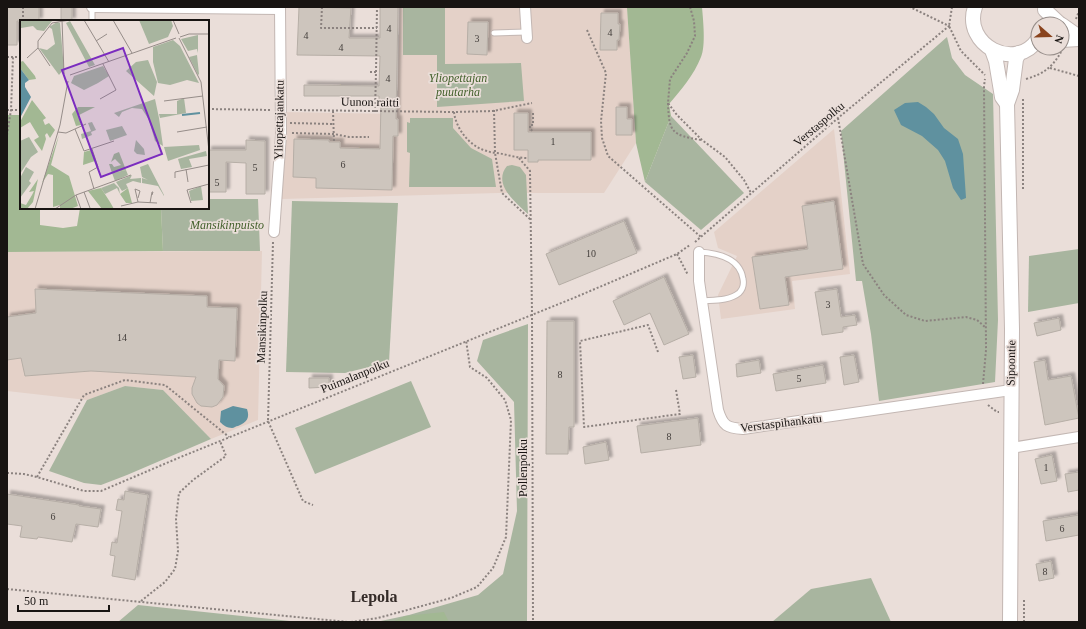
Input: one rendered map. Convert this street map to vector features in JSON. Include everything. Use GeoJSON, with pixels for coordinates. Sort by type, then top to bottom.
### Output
{"type":"FeatureCollection","features":[{"type":"Feature","properties":{"kind":"street"},"geometry":{"type":"LineString","coordinates":[[92,7],[280,8]]}},
{"type":"Feature","properties":{"kind":"street"},"geometry":{"type":"LineString","coordinates":[[524,7],[527,35]]}},
{"type":"Feature","properties":{"kind":"street"},"geometry":{"type":"LineString","coordinates":[[964,7],[973,21],[976,33],[983,43],[992,50],[1003,54],[1019,53],[1030,47]]}},
{"type":"Feature","properties":{"kind":"street"},"geometry":{"type":"LineString","coordinates":[[973,21],[975,7]]}},
{"type":"Feature","properties":{"kind":"street","name":"Yliopettajankatu"},"geometry":{"type":"LineString","coordinates":[[274,232],[281,128],[279,70],[280,8]]}},
{"type":"Feature","properties":{"kind":"street"},"geometry":{"type":"LineString","coordinates":[[1070,32],[1079,38]]}},
{"type":"Feature","properties":{"kind":"street","name":"Sipoontie"},"geometry":{"type":"LineString","coordinates":[[992,50],[996,61],[1002,97],[1007,104]]}},
{"type":"Feature","properties":{"kind":"street","name":"Sipoontie"},"geometry":{"type":"LineString","coordinates":[[1010,622],[1012,330],[1007,104],[1012,90],[1016,59],[1019,53]]}},
{"type":"Feature","properties":{"kind":"street","name":"Verstaspihankatu"},"geometry":{"type":"LineString","coordinates":[[699,252],[699,281],[718,410],[721,420],[725,425],[732,428],[743,429],[1011,390]]}},
{"type":"Feature","properties":{"kind":"street"},"geometry":{"type":"LineString","coordinates":[[1011,448],[1079,437]]}},
{"type":"Feature","properties":{"kind":"lane"},"geometry":{"type":"LineString","coordinates":[[92,7],[92,20]]}},
{"type":"Feature","properties":{"kind":"lane"},"geometry":{"type":"LineString","coordinates":[[494,33],[527,35]]}},
{"type":"Feature","properties":{"kind":"lane"},"geometry":{"type":"LineString","coordinates":[[699,252],[719,255],[729,259],[741,270],[744,284],[738,294],[727,298],[702,301]]}},
{"type":"Feature","properties":{"kind":"path"},"geometry":{"type":"LineString","coordinates":[[23,7],[23,20]]}},
{"type":"Feature","properties":{"kind":"path"},"geometry":{"type":"LineString","coordinates":[[322,7],[321,28],[377,28]]}},
{"type":"Feature","properties":{"kind":"path"},"geometry":{"type":"LineString","coordinates":[[376,112],[377,7]]}},
{"type":"Feature","properties":{"kind":"path"},"geometry":{"type":"LineString","coordinates":[[690,7],[694,21],[695,36],[687,53],[670,79],[668,117],[672,131],[678,135],[702,140]]}},
{"type":"Feature","properties":{"kind":"path"},"geometry":{"type":"LineString","coordinates":[[910,7],[949,26]]}},
{"type":"Feature","properties":{"kind":"path"},"geometry":{"type":"LineString","coordinates":[[952,7],[949,26],[961,51],[986,76],[984,86],[986,350],[982,394]]}},
{"type":"Feature","properties":{"kind":"path","name":"Verstaspolku"},"geometry":{"type":"LineString","coordinates":[[701,237],[838,118],[949,26]]}},
{"type":"Feature","properties":{"kind":"path"},"geometry":{"type":"LineString","coordinates":[[587,30],[606,74],[601,121],[602,138],[608,156],[701,237]]}},
{"type":"Feature","properties":{"kind":"path"},"geometry":{"type":"LineString","coordinates":[[7,57],[20,58]]}},
{"type":"Feature","properties":{"kind":"path"},"geometry":{"type":"LineString","coordinates":[[7,135],[11,110],[13,57]]}},
{"type":"Feature","properties":{"kind":"path"},"geometry":{"type":"LineString","coordinates":[[1050,68],[1079,76]]}},
{"type":"Feature","properties":{"kind":"path"},"geometry":{"type":"LineString","coordinates":[[370,72],[376,72]]}},
{"type":"Feature","properties":{"kind":"path","name":"Uunon raitti"},"geometry":{"type":"LineString","coordinates":[[209,109],[454,112],[494,110],[532,103]]}},
{"type":"Feature","properties":{"kind":"path"},"geometry":{"type":"LineString","coordinates":[[668,103],[677,115],[702,140],[724,157],[744,180],[751,193]]}},
{"type":"Feature","properties":{"kind":"path"},"geometry":{"type":"LineString","coordinates":[[7,110],[20,110]]}},
{"type":"Feature","properties":{"kind":"path"},"geometry":{"type":"LineString","coordinates":[[494,110],[496,153],[502,193],[531,220]]}},
{"type":"Feature","properties":{"kind":"path"},"geometry":{"type":"LineString","coordinates":[[332,111],[334,142]]}},
{"type":"Feature","properties":{"kind":"path"},"geometry":{"type":"LineString","coordinates":[[454,112],[458,125],[466,138],[474,145],[496,153],[519,158],[528,158]]}},
{"type":"Feature","properties":{"kind":"path"},"geometry":{"type":"LineString","coordinates":[[533,113],[533,125]]}},
{"type":"Feature","properties":{"kind":"path"},"geometry":{"type":"LineString","coordinates":[[838,118],[863,264],[884,295],[906,315],[925,321],[966,316],[977,320],[985,327]]}},
{"type":"Feature","properties":{"kind":"path"},"geometry":{"type":"LineString","coordinates":[[281,128],[333,124]]}},
{"type":"Feature","properties":{"kind":"path"},"geometry":{"type":"LineString","coordinates":[[281,128],[349,137],[369,137]]}},
{"type":"Feature","properties":{"kind":"path","name":"Pollenpolku"},"geometry":{"type":"LineString","coordinates":[[519,158],[530,171],[532,314],[532,622]]}},
{"type":"Feature","properties":{"kind":"path","name":"Mansikinpolku"},"geometry":{"type":"LineString","coordinates":[[268,421],[274,232]]}},
{"type":"Feature","properties":{"kind":"path","name":"Puimalanpolku"},"geometry":{"type":"LineString","coordinates":[[7,473],[24,474],[37,477],[84,491],[101,491],[466,340],[576,297],[677,254],[701,237]]}},
{"type":"Feature","properties":{"kind":"path"},"geometry":{"type":"LineString","coordinates":[[658,352],[648,325],[580,341],[584,427],[680,414],[676,390]]}},
{"type":"Feature","properties":{"kind":"path"},"geometry":{"type":"LineString","coordinates":[[351,622],[378,618],[451,598],[477,587],[493,568],[506,537],[511,420],[505,400],[487,378],[470,367],[466,340]]}},
{"type":"Feature","properties":{"kind":"path"},"geometry":{"type":"LineString","coordinates":[[37,477],[84,394],[125,380],[165,385],[229,437]]}},
{"type":"Feature","properties":{"kind":"path"},"geometry":{"type":"LineString","coordinates":[[268,421],[303,501],[313,505]]}},
{"type":"Feature","properties":{"kind":"path"},"geometry":{"type":"LineString","coordinates":[[140,602],[165,582],[175,569],[178,551],[176,519],[179,492],[226,456],[220,441]]}},
{"type":"Feature","properties":{"kind":"path"},"geometry":{"type":"LineString","coordinates":[[7,589],[348,622]]}},
{"type":"Feature","properties":{"kind":"shaded area"},"geometry":{"type":"Polygon","coordinates":[[[400,7],[627,7],[636,143],[604,193],[498,193],[282,199],[282,112],[397,114],[400,7]]]}},
{"type":"Feature","properties":{"kind":"shaded area"},"geometry":{"type":"Polygon","coordinates":[[[834,129],[850,274],[792,281],[795,309],[721,319],[718,295],[737,256],[718,248],[714,232],[834,129]]]}},
{"type":"Feature","properties":{"kind":"shaded area"},"geometry":{"type":"Polygon","coordinates":[[[262,251],[258,420],[211,439],[163,390],[125,386],[87,400],[7,391],[7,252],[262,251]]]}},
{"type":"Feature","properties":{"kind":"green space","name":"Yliopettajan puutarha"},"geometry":{"type":"Polygon","coordinates":[[[403,7],[445,7],[445,64],[521,63],[524,101],[437,107],[437,55],[403,55],[403,7]]]}},
{"type":"Feature","properties":{"kind":"green space"},"geometry":{"type":"Polygon","coordinates":[[[625,7],[702,7],[704,40],[703,52],[691,76],[669,104],[671,116],[645,182],[636,143],[627,8],[625,7]]]}},
{"type":"Feature","properties":{"kind":"green space"},"geometry":{"type":"Polygon","coordinates":[[[947,37],[952,58],[965,75],[993,94],[998,320],[995,382],[879,401],[871,334],[862,281],[856,281],[841,131],[947,37]]]}},
{"type":"Feature","properties":{"kind":"green space"},"geometry":{"type":"Polygon","coordinates":[[[7,115],[20,115],[20,209],[40,209],[40,225],[63,228],[77,226],[80,209],[161,209],[163,251],[7,252],[7,115]]]}},
{"type":"Feature","properties":{"kind":"green space"},"geometry":{"type":"Polygon","coordinates":[[[671,116],[744,193],[701,230],[645,182],[671,116]]]}},
{"type":"Feature","properties":{"kind":"green space"},"geometry":{"type":"Polygon","coordinates":[[[410,118],[453,118],[453,128],[471,148],[492,159],[496,187],[409,187],[410,153],[407,152],[407,122],[410,123],[410,118]]]}},
{"type":"Feature","properties":{"kind":"green space"},"geometry":{"type":"Polygon","coordinates":[[[512,165],[520,167],[526,175],[528,214],[507,193],[502,180],[503,173],[507,166],[512,165]]]}},
{"type":"Feature","properties":{"kind":"green space","name":"Mansikinpuisto"},"geometry":{"type":"Polygon","coordinates":[[[209,199],[258,199],[260,251],[163,251],[161,209],[209,209],[209,199]]]}},
{"type":"Feature","properties":{"kind":"green space"},"geometry":{"type":"Polygon","coordinates":[[[292,201],[398,203],[389,362],[345,373],[286,372],[292,201]]]}},
{"type":"Feature","properties":{"kind":"green space"},"geometry":{"type":"Polygon","coordinates":[[[1079,249],[1079,303],[1028,312],[1029,256],[1079,249]]]}},
{"type":"Feature","properties":{"kind":"green space"},"geometry":{"type":"Polygon","coordinates":[[[528,324],[527,622],[376,622],[409,615],[478,595],[503,574],[517,511],[514,402],[477,361],[483,340],[528,324]]]}},
{"type":"Feature","properties":{"kind":"green space"},"geometry":{"type":"Polygon","coordinates":[[[411,381],[431,427],[315,474],[295,428],[411,381]]]}},
{"type":"Feature","properties":{"kind":"green space"},"geometry":{"type":"Polygon","coordinates":[[[125,386],[163,390],[211,439],[101,485],[84,483],[49,471],[87,400],[125,386]]]}},
{"type":"Feature","properties":{"kind":"green space"},"geometry":{"type":"Polygon","coordinates":[[[871,578],[891,622],[772,622],[811,589],[871,578]]]}},
{"type":"Feature","properties":{"kind":"green space"},"geometry":{"type":"Polygon","coordinates":[[[138,605],[300,622],[118,622],[138,605]]]}},
{"type":"Feature","properties":{"kind":"green space"},"geometry":{"type":"Polygon","coordinates":[[[444,612],[449,622],[392,622],[405,616],[444,612]]]}},
{"type":"Feature","properties":{"kind":"water"},"geometry":{"type":"Polygon","coordinates":[[[918,102],[934,114],[944,128],[958,139],[963,154],[966,198],[961,200],[953,188],[945,161],[938,150],[922,136],[901,125],[894,110],[905,103],[918,102]]]}},
{"type":"Feature","properties":{"kind":"water"},"geometry":{"type":"Polygon","coordinates":[[[233,406],[247,409],[248,417],[246,421],[234,428],[230,428],[220,422],[221,411],[233,406]]]}},
{"type":"Feature","properties":{"kind":"building"},"geometry":{"type":"Polygon","coordinates":[[[7,7],[39,7],[39,20],[17,21],[17,45],[7,45],[7,7]]]}},
{"type":"Feature","properties":{"kind":"building"},"geometry":{"type":"Polygon","coordinates":[[[61,7],[72,7],[72,20],[61,20],[61,7]]]}},
{"type":"Feature","properties":{"kind":"building"},"geometry":{"type":"Polygon","coordinates":[[[299,7],[351,8],[349,38],[380,38],[380,7],[398,7],[396,119],[398,119],[398,136],[393,136],[392,190],[316,188],[316,178],[293,177],[294,139],[329,140],[329,142],[340,142],[340,148],[380,149],[381,101],[379,101],[379,96],[304,96],[304,85],[379,86],[380,56],[297,55],[299,7]]]}},
{"type":"Feature","properties":{"kind":"building"},"geometry":{"type":"Polygon","coordinates":[[[601,13],[618,13],[618,24],[620,24],[617,50],[600,50],[601,13]]]}},
{"type":"Feature","properties":{"kind":"building"},"geometry":{"type":"Polygon","coordinates":[[[468,22],[488,22],[487,55],[467,54],[468,22]]]}},
{"type":"Feature","properties":{"kind":"building"},"geometry":{"type":"Polygon","coordinates":[[[616,107],[627,107],[627,119],[632,119],[632,135],[616,135],[616,107]]]}},
{"type":"Feature","properties":{"kind":"building"},"geometry":{"type":"Polygon","coordinates":[[[514,113],[528,113],[528,132],[591,132],[591,160],[538,160],[538,162],[528,162],[528,150],[514,150],[514,113]]]}},
{"type":"Feature","properties":{"kind":"building"},"geometry":{"type":"Polygon","coordinates":[[[246,140],[265,141],[265,194],[246,194],[246,163],[226,162],[226,192],[209,192],[209,150],[246,150],[246,140]]]}},
{"type":"Feature","properties":{"kind":"building"},"geometry":{"type":"Polygon","coordinates":[[[834,201],[843,269],[785,277],[789,305],[760,309],[752,257],[808,249],[802,206],[834,201]]]}},
{"type":"Feature","properties":{"kind":"building"},"geometry":{"type":"Polygon","coordinates":[[[624,221],[637,253],[559,285],[546,254],[624,221]]]}},
{"type":"Feature","properties":{"kind":"building"},"geometry":{"type":"Polygon","coordinates":[[[664,277],[689,334],[664,345],[650,313],[624,325],[613,301],[664,277]]]}},
{"type":"Feature","properties":{"kind":"building"},"geometry":{"type":"Polygon","coordinates":[[[35,289],[207,296],[207,307],[237,308],[235,361],[219,360],[218,379],[224,386],[223,397],[217,405],[212,407],[201,406],[197,403],[192,394],[192,388],[196,377],[91,371],[25,376],[21,358],[7,360],[7,317],[36,313],[35,289]]]}},
{"type":"Feature","properties":{"kind":"building"},"geometry":{"type":"Polygon","coordinates":[[[837,289],[841,317],[855,315],[857,325],[843,327],[843,332],[822,335],[815,292],[837,289]]]}},
{"type":"Feature","properties":{"kind":"building"},"geometry":{"type":"Polygon","coordinates":[[[1059,318],[1061,330],[1037,336],[1034,323],[1059,318]]]}},
{"type":"Feature","properties":{"kind":"building"},"geometry":{"type":"Polygon","coordinates":[[[547,321],[574,321],[574,427],[569,427],[568,454],[546,454],[547,321]]]}},
{"type":"Feature","properties":{"kind":"building"},"geometry":{"type":"Polygon","coordinates":[[[693,355],[696,377],[683,379],[679,357],[693,355]]]}},
{"type":"Feature","properties":{"kind":"building"},"geometry":{"type":"Polygon","coordinates":[[[854,355],[859,382],[844,385],[840,357],[854,355]]]}},
{"type":"Feature","properties":{"kind":"building"},"geometry":{"type":"Polygon","coordinates":[[[759,360],[761,373],[737,377],[736,364],[759,360]]]}},
{"type":"Feature","properties":{"kind":"building"},"geometry":{"type":"Polygon","coordinates":[[[1045,360],[1048,380],[1071,376],[1079,418],[1045,425],[1034,362],[1045,360]]]}},
{"type":"Feature","properties":{"kind":"building"},"geometry":{"type":"Polygon","coordinates":[[[823,365],[826,383],[776,391],[773,374],[823,365]]]}},
{"type":"Feature","properties":{"kind":"building"},"geometry":{"type":"Polygon","coordinates":[[[309,378],[329,378],[329,387],[309,388],[309,378]]]}},
{"type":"Feature","properties":{"kind":"building"},"geometry":{"type":"Polygon","coordinates":[[[698,418],[701,445],[641,453],[637,426],[698,418]]]}},
{"type":"Feature","properties":{"kind":"building"},"geometry":{"type":"Polygon","coordinates":[[[606,442],[609,460],[585,464],[583,447],[606,442]]]}},
{"type":"Feature","properties":{"kind":"building"},"geometry":{"type":"Polygon","coordinates":[[[1052,455],[1057,481],[1041,484],[1035,459],[1052,455]]]}},
{"type":"Feature","properties":{"kind":"building"},"geometry":{"type":"Polygon","coordinates":[[[1079,472],[1079,490],[1068,492],[1065,474],[1079,472]]]}},
{"type":"Feature","properties":{"kind":"building"},"geometry":{"type":"Polygon","coordinates":[[[125,491],[148,495],[135,580],[112,576],[115,556],[110,555],[112,542],[117,543],[122,511],[116,510],[118,499],[124,500],[125,491]]]}},
{"type":"Feature","properties":{"kind":"building"},"geometry":{"type":"Polygon","coordinates":[[[7,494],[101,509],[98,527],[76,524],[72,542],[38,537],[37,539],[20,537],[22,526],[7,524],[7,494]]]}},
{"type":"Feature","properties":{"kind":"building"},"geometry":{"type":"Polygon","coordinates":[[[1079,515],[1079,535],[1046,541],[1043,521],[1079,515]]]}},
{"type":"Feature","properties":{"kind":"building"},"geometry":{"type":"Polygon","coordinates":[[[1051,561],[1054,578],[1039,581],[1036,564],[1051,561]]]}},
{"type":"Feature","properties":{"kind":"district","name":"Lepola"},"geometry":{"type":"Point","coordinates":[374,596]}}]}
